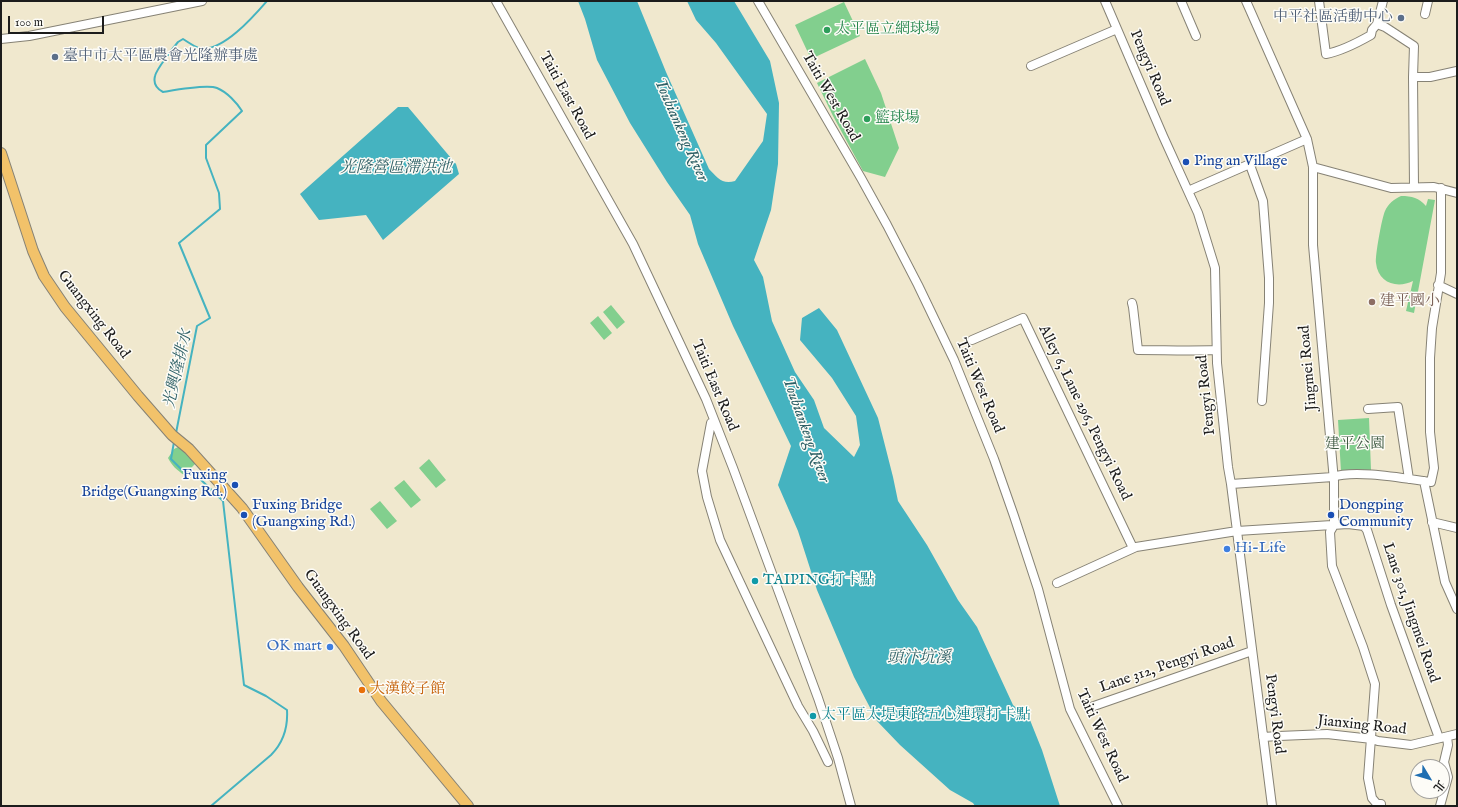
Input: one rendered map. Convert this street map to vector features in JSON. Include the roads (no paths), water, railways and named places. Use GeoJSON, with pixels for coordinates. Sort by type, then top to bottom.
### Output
{"type":"FeatureCollection","features":[{"type":"Feature","properties":{"kind":"main road","name":"Guangxing Road"},"geometry":{"type":"LineString","coordinates":[[1,153],[33,251],[44,276],[65,307],[172,435],[189,449],[242,508],[298,587],[344,646],[381,701],[468,806]]}},
{"type":"Feature","properties":{"kind":"street"},"geometry":{"type":"LineString","coordinates":[[1,39],[37,35],[202,1]]}},
{"type":"Feature","properties":{"kind":"street","name":"Taiti East Road"},"geometry":{"type":"LineString","coordinates":[[496,1],[633,244],[706,399],[818,698],[838,758],[851,806]]}},
{"type":"Feature","properties":{"kind":"street","name":"Taiti West Road"},"geometry":{"type":"LineString","coordinates":[[758,1],[887,225],[954,360],[994,459],[1014,516],[1038,589],[1070,709],[1118,806]]}},
{"type":"Feature","properties":{"kind":"street","name":"Pengyi Road"},"geometry":{"type":"LineString","coordinates":[[1105,1],[1198,213],[1215,268],[1216,350],[1228,467],[1232,484],[1272,806]]}},
{"type":"Feature","properties":{"kind":"street"},"geometry":{"type":"LineString","coordinates":[[1181,1],[1196,36]]}},
{"type":"Feature","properties":{"kind":"street","name":"Jingmei Road"},"geometry":{"type":"LineString","coordinates":[[1246,1],[1307,139],[1313,167],[1313,245],[1333,477],[1334,525],[1330,532],[1332,566],[1363,647],[1375,684],[1368,778],[1372,798],[1377,804],[1381,805]]}},
{"type":"Feature","properties":{"kind":"street"},"geometry":{"type":"LineString","coordinates":[[1319,1],[1326,54],[1357,43],[1370,35],[1376,24],[1383,1]]}},
{"type":"Feature","properties":{"kind":"street"},"geometry":{"type":"LineString","coordinates":[[1425,14],[1428,1]]}},
{"type":"Feature","properties":{"kind":"street"},"geometry":{"type":"LineString","coordinates":[[1376,24],[1385,27],[1414,46],[1414,186]]}},
{"type":"Feature","properties":{"kind":"street"},"geometry":{"type":"LineString","coordinates":[[1031,66],[1117,29]]}},
{"type":"Feature","properties":{"kind":"street"},"geometry":{"type":"LineString","coordinates":[[1413,78],[1430,77],[1457,71]]}},
{"type":"Feature","properties":{"kind":"street"},"geometry":{"type":"LineString","coordinates":[[1188,191],[1307,139]]}},
{"type":"Feature","properties":{"kind":"street"},"geometry":{"type":"LineString","coordinates":[[1250,165],[1263,201],[1269,278],[1262,401]]}},
{"type":"Feature","properties":{"kind":"street"},"geometry":{"type":"LineString","coordinates":[[1313,167],[1391,188],[1414,186],[1434,187],[1457,192]]}},
{"type":"Feature","properties":{"kind":"street"},"geometry":{"type":"LineString","coordinates":[[1441,188],[1441,273],[1432,328],[1430,358],[1430,432],[1434,468],[1427,482],[1432,522],[1445,582],[1457,609]]}},
{"type":"Feature","properties":{"kind":"street"},"geometry":{"type":"LineString","coordinates":[[1438,285],[1457,294]]}},
{"type":"Feature","properties":{"kind":"street"},"geometry":{"type":"LineString","coordinates":[[1132,303],[1138,350],[1167,350],[1184,352],[1216,350]]}},
{"type":"Feature","properties":{"kind":"street","name":"Alley 6, Lane 296, Pengyi Road"},"geometry":{"type":"LineString","coordinates":[[972,340],[1023,318],[1133,548]]}},
{"type":"Feature","properties":{"kind":"street"},"geometry":{"type":"LineString","coordinates":[[1368,409],[1398,407],[1409,479]]}},
{"type":"Feature","properties":{"kind":"street"},"geometry":{"type":"LineString","coordinates":[[710,422],[702,471],[707,497],[720,540],[798,706],[813,731],[828,762]]}},
{"type":"Feature","properties":{"kind":"street"},"geometry":{"type":"LineString","coordinates":[[1232,484],[1333,477],[1339,475],[1368,475],[1427,482]]}},
{"type":"Feature","properties":{"kind":"street"},"geometry":{"type":"LineString","coordinates":[[1432,522],[1457,528]]}},
{"type":"Feature","properties":{"kind":"street","name":"Lane 301, Jingmei Road"},"geometry":{"type":"LineString","coordinates":[[1334,525],[1348,524],[1364,526],[1367,530],[1391,605],[1443,737]]}},
{"type":"Feature","properties":{"kind":"street"},"geometry":{"type":"LineString","coordinates":[[1056,583],[1133,548],[1237,532],[1334,525]]}},
{"type":"Feature","properties":{"kind":"street","name":"Lane 312, Pengyi Road"},"geometry":{"type":"LineString","coordinates":[[1091,707],[1252,651]]}},
{"type":"Feature","properties":{"kind":"street","name":"Jianxing Road"},"geometry":{"type":"LineString","coordinates":[[1263,737],[1327,734],[1372,738],[1378,741],[1411,745],[1457,734]]}},
{"type":"Feature","properties":{"kind":"street"},"geometry":{"type":"LineString","coordinates":[[1440,806],[1448,777],[1444,762],[1448,746],[1443,737]]}},
{"type":"Feature","properties":{"kind":"water","name":"頭汴坑溪"},"geometry":{"type":"Polygon","coordinates":[[[578,1],[637,1],[666,72],[709,169],[723,181],[735,181],[763,141],[767,114],[716,43],[696,20],[687,1],[734,1],[770,61],[779,103],[778,164],[771,210],[754,260],[763,277],[772,321],[795,372],[814,400],[824,428],[854,457],[860,445],[856,416],[832,378],[800,340],[802,318],[819,308],[837,330],[878,418],[898,501],[927,545],[958,600],[977,627],[1013,705],[1030,720],[1042,750],[1060,806],[975,806],[973,803],[950,790],[900,745],[877,721],[854,677],[817,590],[798,531],[778,485],[791,446],[733,326],[698,244],[690,215],[667,182],[630,123],[597,60],[578,1]]]}},
{"type":"Feature","properties":{"kind":"water","name":"光隆營區滯洪池"},"geometry":{"type":"Polygon","coordinates":[[[398,107],[408,107],[456,164],[459,174],[383,240],[366,215],[319,220],[300,194],[398,107]]]}},
{"type":"Feature","properties":{"kind":"waterway","name":"光興隆排水"},"geometry":{"type":"LineString","coordinates":[[176,433],[197,326],[210,318],[179,243],[220,209],[219,193],[206,158],[206,145],[242,111],[231,98],[217,88],[199,87],[163,92],[156,86],[155,76],[161,64],[178,42],[183,39],[193,46],[200,48],[209,48],[218,45],[246,24],[267,1]]}},
{"type":"Feature","properties":{"kind":"waterway","name":"光興隆排水"},"geometry":{"type":"LineString","coordinates":[[174,442],[171,459],[182,470],[198,477],[223,501],[244,685],[266,696],[287,710],[286,729],[279,745],[271,755],[211,806]]}},
{"type":"Feature","properties":{"kind":"place","name":"中平社區活動中心"},"geometry":{"type":"Point","coordinates":[1401,18]}},
{"type":"Feature","properties":{"kind":"place","name":"太平區立網球場"},"geometry":{"type":"Point","coordinates":[827,30]}},
{"type":"Feature","properties":{"kind":"place","name":"臺中市太平區農會光隆辦事處"},"geometry":{"type":"Point","coordinates":[55,57]}},
{"type":"Feature","properties":{"kind":"place","name":"籃球場"},"geometry":{"type":"Point","coordinates":[867,119]}},
{"type":"Feature","properties":{"kind":"place","name":"Ping an Village"},"geometry":{"type":"Point","coordinates":[1186,162]}},
{"type":"Feature","properties":{"kind":"place","name":"建平國小"},"geometry":{"type":"Point","coordinates":[1372,302]}},
{"type":"Feature","properties":{"kind":"place","name":"Fuxing Bridge(Guangxing Rd.)"},"geometry":{"type":"Point","coordinates":[235,485]}},
{"type":"Feature","properties":{"kind":"place","name":"Fuxing Bridge (Guangxing Rd.)"},"geometry":{"type":"Point","coordinates":[244,515]}},
{"type":"Feature","properties":{"kind":"place","name":"Dongping Community"},"geometry":{"type":"Point","coordinates":[1331,515]}},
{"type":"Feature","properties":{"kind":"place","name":"Hi-Life"},"geometry":{"type":"Point","coordinates":[1227,549]}},
{"type":"Feature","properties":{"kind":"place","name":"TAIPING打卡點"},"geometry":{"type":"Point","coordinates":[755,581]}},
{"type":"Feature","properties":{"kind":"place","name":"OK mart"},"geometry":{"type":"Point","coordinates":[330,647]}},
{"type":"Feature","properties":{"kind":"place","name":"大漢餃子館"},"geometry":{"type":"Point","coordinates":[362,690]}},
{"type":"Feature","properties":{"kind":"place","name":"太平區太堤東路五心連環打卡點"},"geometry":{"type":"Point","coordinates":[813,716]}},
{"type":"Feature","properties":{"kind":"water label","name":"Toubiankeng River"},"geometry":{"type":"Point","coordinates":[680,130]}},
{"type":"Feature","properties":{"kind":"water label","name":"Toubiankeng River"},"geometry":{"type":"Point","coordinates":[805,430]}},
{"type":"Feature","properties":{"kind":"park label","name":"建平公園"},"geometry":{"type":"Point","coordinates":[1355,445]}}]}
